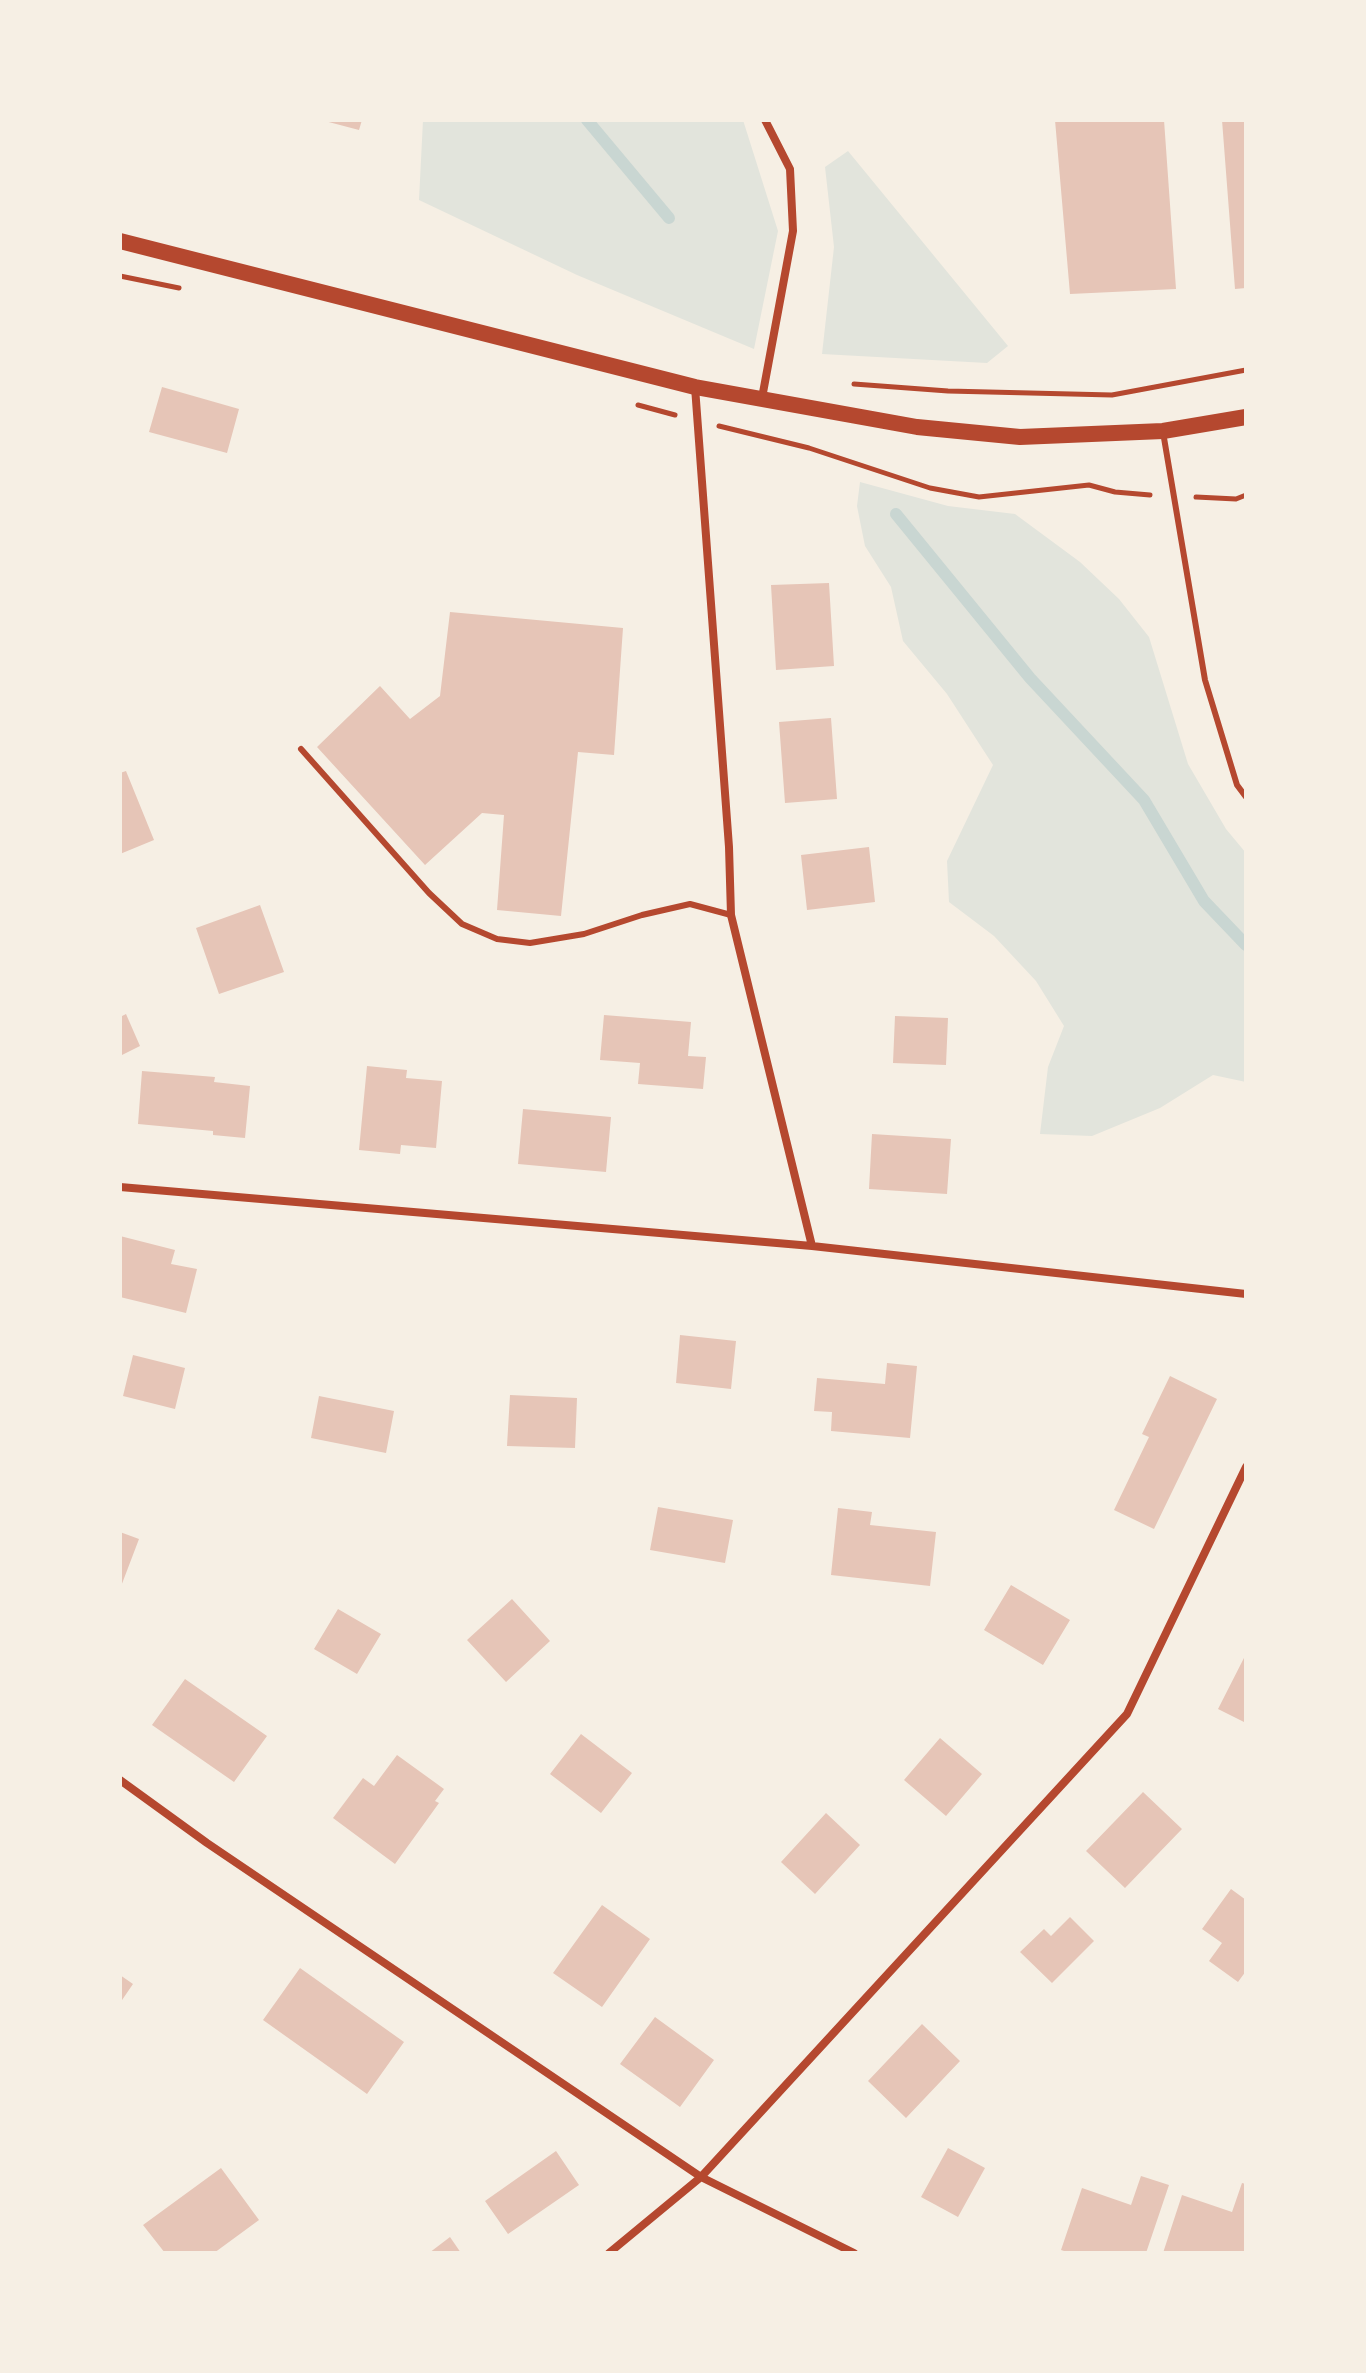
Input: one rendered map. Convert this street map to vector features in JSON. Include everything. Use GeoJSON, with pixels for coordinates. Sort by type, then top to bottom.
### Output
{"type":"FeatureCollection","features":[{"type":"Feature","properties":{"kind":"main road"},"geometry":{"type":"LineString","coordinates":[[120,241],[695,387],[917,427],[1005,435],[1163,431],[1246,417]]}},
{"type":"Feature","properties":{"kind":"street"},"geometry":{"type":"LineString","coordinates":[[762,398],[793,231],[790,169],[765,120]]}},
{"type":"Feature","properties":{"kind":"street"},"geometry":{"type":"LineString","coordinates":[[695,387],[729,847],[731,915],[812,1246]]}},
{"type":"Feature","properties":{"kind":"street"},"geometry":{"type":"LineString","coordinates":[[120,1187],[812,1246],[1246,1294]]}},
{"type":"Feature","properties":{"kind":"street"},"geometry":{"type":"LineString","coordinates":[[609,2253],[701,2177],[1127,1714],[1246,1467]]}},
{"type":"Feature","properties":{"kind":"street"},"geometry":{"type":"LineString","coordinates":[[120,1780],[207,1843],[701,2177],[854,2253]]}},
{"type":"Feature","properties":{"kind":"lane"},"geometry":{"type":"LineString","coordinates":[[1163,431],[1205,680],[1237,785],[1246,797]]}},
{"type":"Feature","properties":{"kind":"lane"},"geometry":{"type":"LineString","coordinates":[[301,749],[429,893],[462,924],[497,939],[530,943],[584,934],[642,915],[690,904],[731,915]]}},
{"type":"Feature","properties":{"kind":"path"},"geometry":{"type":"LineString","coordinates":[[844,383],[948,391],[1112,395],[1246,370]]}},
{"type":"Feature","properties":{"kind":"shaded area"},"geometry":{"type":"Polygon","coordinates":[[[423,120],[743,120],[778,231],[754,349],[577,275],[419,200],[423,120]]]}},
{"type":"Feature","properties":{"kind":"shaded area"},"geometry":{"type":"Polygon","coordinates":[[[848,151],[1008,346],[987,363],[822,354],[834,247],[825,167],[848,151]]]}},
{"type":"Feature","properties":{"kind":"shaded area"},"geometry":{"type":"Polygon","coordinates":[[[860,482],[948,506],[1015,514],[1080,562],[1119,599],[1149,637],[1188,764],[1226,829],[1246,853],[1246,1082],[1213,1075],[1160,1108],[1092,1136],[1040,1134],[1048,1067],[1064,1026],[1036,981],[994,936],[949,902],[947,861],[993,765],[947,694],[903,641],[891,587],[865,546],[857,506],[860,482]]]}},
{"type":"Feature","properties":{"kind":"building"},"geometry":{"type":"Polygon","coordinates":[[[321,120],[362,120],[359,130],[321,120]]]}},
{"type":"Feature","properties":{"kind":"building"},"geometry":{"type":"Polygon","coordinates":[[[1055,120],[1164,120],[1176,289],[1070,294],[1055,120]]]}},
{"type":"Feature","properties":{"kind":"building"},"geometry":{"type":"Polygon","coordinates":[[[1222,120],[1246,120],[1246,288],[1235,289],[1222,120]]]}},
{"type":"Feature","properties":{"kind":"building"},"geometry":{"type":"Polygon","coordinates":[[[162,387],[239,409],[227,453],[149,432],[162,387]]]}},
{"type":"Feature","properties":{"kind":"building"},"geometry":{"type":"Polygon","coordinates":[[[829,583],[834,666],[776,670],[771,585],[829,583]]]}},
{"type":"Feature","properties":{"kind":"building"},"geometry":{"type":"Polygon","coordinates":[[[450,612],[623,628],[614,755],[578,752],[561,916],[497,910],[504,815],[482,813],[425,865],[317,747],[380,686],[410,719],[440,696],[450,612]]]}},
{"type":"Feature","properties":{"kind":"building"},"geometry":{"type":"Polygon","coordinates":[[[831,718],[837,799],[785,803],[779,722],[831,718]]]}},
{"type":"Feature","properties":{"kind":"building"},"geometry":{"type":"Polygon","coordinates":[[[126,771],[154,840],[120,854],[120,773],[126,771]]]}},
{"type":"Feature","properties":{"kind":"building"},"geometry":{"type":"Polygon","coordinates":[[[869,847],[875,902],[807,910],[801,855],[869,847]]]}},
{"type":"Feature","properties":{"kind":"building"},"geometry":{"type":"Polygon","coordinates":[[[260,905],[284,972],[219,994],[196,928],[260,905]]]}},
{"type":"Feature","properties":{"kind":"building"},"geometry":{"type":"Polygon","coordinates":[[[126,1014],[140,1046],[120,1056],[120,1017],[126,1014]]]}},
{"type":"Feature","properties":{"kind":"building"},"geometry":{"type":"Polygon","coordinates":[[[604,1015],[691,1022],[688,1056],[706,1057],[703,1089],[638,1084],[640,1063],[600,1060],[604,1015]]]}},
{"type":"Feature","properties":{"kind":"building"},"geometry":{"type":"Polygon","coordinates":[[[895,1016],[948,1018],[946,1065],[893,1063],[895,1016]]]}},
{"type":"Feature","properties":{"kind":"building"},"geometry":{"type":"Polygon","coordinates":[[[367,1066],[407,1070],[406,1078],[442,1081],[436,1148],[401,1145],[400,1154],[359,1150],[367,1066]]]}},
{"type":"Feature","properties":{"kind":"building"},"geometry":{"type":"Polygon","coordinates":[[[142,1071],[215,1077],[214,1082],[250,1086],[245,1138],[213,1135],[213,1131],[138,1124],[142,1071]]]}},
{"type":"Feature","properties":{"kind":"building"},"geometry":{"type":"Polygon","coordinates":[[[523,1109],[611,1117],[606,1172],[518,1164],[523,1109]]]}},
{"type":"Feature","properties":{"kind":"building"},"geometry":{"type":"Polygon","coordinates":[[[872,1134],[951,1139],[947,1194],[869,1189],[872,1134]]]}},
{"type":"Feature","properties":{"kind":"building"},"geometry":{"type":"Polygon","coordinates":[[[120,1236],[175,1250],[171,1264],[197,1269],[186,1313],[120,1297],[120,1236]]]}},
{"type":"Feature","properties":{"kind":"building"},"geometry":{"type":"Polygon","coordinates":[[[680,1335],[736,1341],[731,1389],[676,1383],[680,1335]]]}},
{"type":"Feature","properties":{"kind":"building"},"geometry":{"type":"Polygon","coordinates":[[[133,1355],[185,1368],[175,1409],[123,1396],[133,1355]]]}},
{"type":"Feature","properties":{"kind":"building"},"geometry":{"type":"Polygon","coordinates":[[[887,1363],[917,1366],[910,1438],[831,1431],[832,1412],[814,1411],[817,1378],[885,1384],[887,1363]]]}},
{"type":"Feature","properties":{"kind":"building"},"geometry":{"type":"Polygon","coordinates":[[[1170,1376],[1217,1399],[1154,1529],[1114,1510],[1149,1437],[1142,1434],[1170,1376]]]}},
{"type":"Feature","properties":{"kind":"building"},"geometry":{"type":"Polygon","coordinates":[[[510,1395],[577,1398],[575,1448],[507,1446],[510,1395]]]}},
{"type":"Feature","properties":{"kind":"building"},"geometry":{"type":"Polygon","coordinates":[[[319,1396],[394,1411],[386,1453],[311,1438],[319,1396]]]}},
{"type":"Feature","properties":{"kind":"building"},"geometry":{"type":"Polygon","coordinates":[[[658,1507],[733,1520],[725,1563],[650,1550],[658,1507]]]}},
{"type":"Feature","properties":{"kind":"building"},"geometry":{"type":"Polygon","coordinates":[[[838,1508],[872,1512],[870,1525],[936,1532],[930,1586],[831,1575],[838,1508]]]}},
{"type":"Feature","properties":{"kind":"building"},"geometry":{"type":"Polygon","coordinates":[[[120,1532],[139,1539],[120,1589],[120,1532]]]}},
{"type":"Feature","properties":{"kind":"building"},"geometry":{"type":"Polygon","coordinates":[[[1011,1585],[1070,1620],[1043,1665],[984,1630],[1011,1585]]]}},
{"type":"Feature","properties":{"kind":"building"},"geometry":{"type":"Polygon","coordinates":[[[512,1599],[550,1641],[506,1682],[467,1640],[512,1599]]]}},
{"type":"Feature","properties":{"kind":"building"},"geometry":{"type":"Polygon","coordinates":[[[338,1609],[381,1634],[357,1674],[314,1649],[338,1609]]]}},
{"type":"Feature","properties":{"kind":"building"},"geometry":{"type":"Polygon","coordinates":[[[1246,1654],[1246,1723],[1218,1709],[1246,1654]]]}},
{"type":"Feature","properties":{"kind":"building"},"geometry":{"type":"Polygon","coordinates":[[[185,1679],[267,1736],[234,1782],[152,1725],[185,1679]]]}},
{"type":"Feature","properties":{"kind":"building"},"geometry":{"type":"Polygon","coordinates":[[[581,1734],[632,1773],[601,1813],[550,1774],[581,1734]]]}},
{"type":"Feature","properties":{"kind":"building"},"geometry":{"type":"Polygon","coordinates":[[[940,1738],[982,1774],[946,1816],[904,1780],[940,1738]]]}},
{"type":"Feature","properties":{"kind":"building"},"geometry":{"type":"Polygon","coordinates":[[[397,1755],[444,1789],[435,1801],[439,1803],[395,1864],[333,1818],[363,1778],[374,1786],[397,1755]]]}},
{"type":"Feature","properties":{"kind":"building"},"geometry":{"type":"Polygon","coordinates":[[[1143,1792],[1182,1829],[1125,1888],[1086,1851],[1143,1792]]]}},
{"type":"Feature","properties":{"kind":"building"},"geometry":{"type":"Polygon","coordinates":[[[826,1813],[860,1845],[815,1894],[781,1862],[826,1813]]]}},
{"type":"Feature","properties":{"kind":"building"},"geometry":{"type":"Polygon","coordinates":[[[1231,1889],[1246,1900],[1246,1971],[1238,1982],[1209,1961],[1222,1943],[1202,1929],[1231,1889]]]}},
{"type":"Feature","properties":{"kind":"building"},"geometry":{"type":"Polygon","coordinates":[[[602,1905],[650,1939],[602,2007],[553,1973],[602,1905]]]}},
{"type":"Feature","properties":{"kind":"building"},"geometry":{"type":"Polygon","coordinates":[[[1070,1917],[1094,1941],[1052,1983],[1020,1952],[1044,1929],[1051,1936],[1070,1917]]]}},
{"type":"Feature","properties":{"kind":"building"},"geometry":{"type":"Polygon","coordinates":[[[300,1968],[404,2042],[367,2094],[263,2020],[300,1968]]]}},
{"type":"Feature","properties":{"kind":"building"},"geometry":{"type":"Polygon","coordinates":[[[120,1975],[133,1984],[120,2003],[120,1975]]]}},
{"type":"Feature","properties":{"kind":"building"},"geometry":{"type":"Polygon","coordinates":[[[655,2017],[714,2060],[680,2107],[620,2064],[655,2017]]]}},
{"type":"Feature","properties":{"kind":"building"},"geometry":{"type":"Polygon","coordinates":[[[922,2024],[960,2061],[906,2118],[868,2081],[922,2024]]]}},
{"type":"Feature","properties":{"kind":"building"},"geometry":{"type":"Polygon","coordinates":[[[948,2148],[985,2168],[958,2217],[921,2197],[948,2148]]]}},
{"type":"Feature","properties":{"kind":"building"},"geometry":{"type":"Polygon","coordinates":[[[556,2151],[579,2185],[508,2234],[485,2201],[556,2151]]]}},
{"type":"Feature","properties":{"kind":"building"},"geometry":{"type":"Polygon","coordinates":[[[221,2168],[259,2220],[214,2253],[165,2253],[143,2225],[221,2168]]]}},
{"type":"Feature","properties":{"kind":"building"},"geometry":{"type":"Polygon","coordinates":[[[1141,2176],[1169,2185],[1146,2253],[1070,2253],[1061,2250],[1082,2188],[1131,2205],[1141,2176]]]}},
{"type":"Feature","properties":{"kind":"building"},"geometry":{"type":"Polygon","coordinates":[[[1242,2183],[1246,2184],[1246,2253],[1163,2253],[1182,2195],[1232,2212],[1242,2183]]]}},
{"type":"Feature","properties":{"kind":"building"},"geometry":{"type":"Polygon","coordinates":[[[450,2237],[461,2253],[429,2253],[450,2237]]]}},
{"type":"Feature","properties":{"kind":"waterway"},"geometry":{"type":"LineString","coordinates":[[587,120],[669,218]]}},
{"type":"Feature","properties":{"kind":"waterway"},"geometry":{"type":"LineString","coordinates":[[896,514],[1030,678],[1144,800],[1204,901],[1246,945]]}}]}
